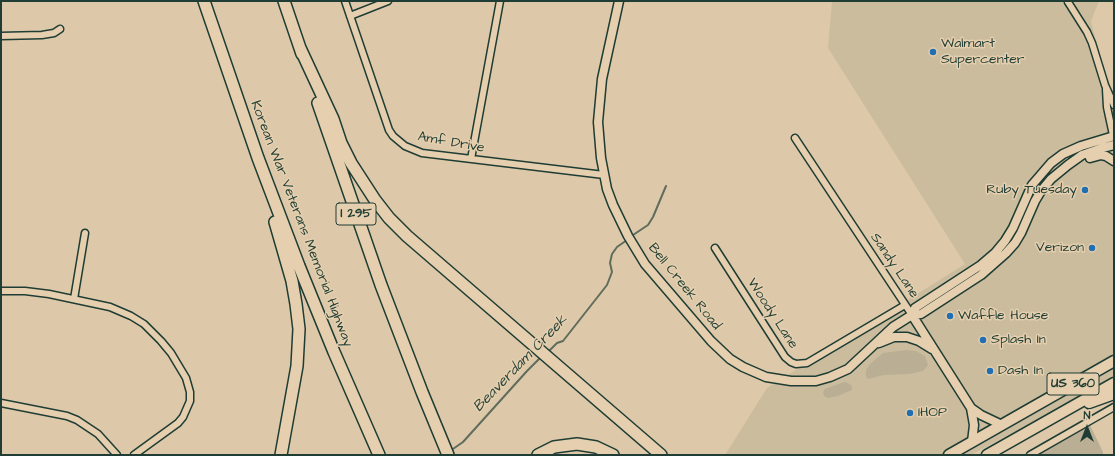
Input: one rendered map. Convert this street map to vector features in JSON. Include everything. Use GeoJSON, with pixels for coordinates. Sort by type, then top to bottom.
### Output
{"type":"FeatureCollection","features":[{"type":"Feature","properties":{"kind":"highway","name":"Korean War Veterans Memorial Highway"},"geometry":{"type":"LineString","coordinates":[[204,1],[258,158],[319,316],[379,455]]}},
{"type":"Feature","properties":{"kind":"highway","name":"I 295"},"geometry":{"type":"LineString","coordinates":[[284,1],[379,278],[448,455]]}},
{"type":"Feature","properties":{"kind":"highway"},"geometry":{"type":"LineString","coordinates":[[300,48],[333,119],[341,142],[351,163],[375,200],[389,218],[407,236],[661,455]]}},
{"type":"Feature","properties":{"kind":"highway"},"geometry":{"type":"LineString","coordinates":[[258,158],[295,295],[298,319],[297,366],[281,455]]}},
{"type":"Feature","properties":{"kind":"highway","name":"US 360"},"geometry":{"type":"LineString","coordinates":[[949,455],[1114,361]]}},
{"type":"Feature","properties":{"kind":"highway","name":"US 360"},"geometry":{"type":"LineString","coordinates":[[987,455],[1114,383]]}},
{"type":"Feature","properties":{"kind":"highway"},"geometry":{"type":"LineString","coordinates":[[1063,412],[1114,394]]}},
{"type":"Feature","properties":{"kind":"highway"},"geometry":{"type":"LineString","coordinates":[[538,455],[554,447],[577,444],[596,447],[613,455]]}},
{"type":"Feature","properties":{"kind":"street","name":"Amf Drive"},"geometry":{"type":"LineString","coordinates":[[345,1],[389,130],[405,146],[415,151],[471,160],[604,175]]}},
{"type":"Feature","properties":{"kind":"street"},"geometry":{"type":"LineString","coordinates":[[350,16],[388,1]]}},
{"type":"Feature","properties":{"kind":"street"},"geometry":{"type":"LineString","coordinates":[[471,160],[500,1]]}},
{"type":"Feature","properties":{"kind":"street","name":"Bell Creek Road"},"geometry":{"type":"LineString","coordinates":[[619,1],[602,79],[599,100],[599,140],[604,175],[618,218],[645,264],[719,349],[742,367],[778,380],[805,381],[824,379],[848,369],[887,332],[912,316],[921,314],[981,275],[1006,253],[1015,243],[1035,201],[1051,179],[1082,155],[1114,145]]}},
{"type":"Feature","properties":{"kind":"street"},"geometry":{"type":"LineString","coordinates":[[1068,2],[1087,32],[1092,43],[1114,105]]}},
{"type":"Feature","properties":{"kind":"street"},"geometry":{"type":"LineString","coordinates":[[1,36],[42,35],[54,33],[60,28]]}},
{"type":"Feature","properties":{"kind":"street"},"geometry":{"type":"LineString","coordinates":[[1106,85],[1107,106],[1114,138]]}},
{"type":"Feature","properties":{"kind":"street","name":"Sandy Lane"},"geometry":{"type":"LineString","coordinates":[[794,138],[905,305],[971,408],[981,415],[1002,425]]}},
{"type":"Feature","properties":{"kind":"street","name":"Bell Creek Road"},"geometry":{"type":"LineString","coordinates":[[912,316],[915,308],[982,265],[995,253],[1013,228],[1032,185],[1051,163],[1063,154],[1081,146],[1114,138]]}},
{"type":"Feature","properties":{"kind":"street"},"geometry":{"type":"LineString","coordinates":[[1068,165],[1101,155],[1114,161]]}},
{"type":"Feature","properties":{"kind":"street"},"geometry":{"type":"LineString","coordinates":[[74,299],[85,233]]}},
{"type":"Feature","properties":{"kind":"street","name":"Woody Lane"},"geometry":{"type":"LineString","coordinates":[[715,248],[785,357],[796,364],[807,363],[905,305]]}},
{"type":"Feature","properties":{"kind":"street"},"geometry":{"type":"LineString","coordinates":[[1,291],[25,291],[74,299],[110,307],[124,312],[144,324],[162,341],[186,378],[190,392],[190,401],[183,417],[173,428],[134,455]]}},
{"type":"Feature","properties":{"kind":"street"},"geometry":{"type":"LineString","coordinates":[[870,348],[887,339],[900,337],[914,339],[934,350]]}},
{"type":"Feature","properties":{"kind":"street"},"geometry":{"type":"LineString","coordinates":[[1,403],[67,416],[78,420],[98,434],[117,455]]}},
{"type":"Feature","properties":{"kind":"street"},"geometry":{"type":"LineString","coordinates":[[1030,455],[1114,407]]}},
{"type":"Feature","properties":{"kind":"street","name":"Sandy Lane"},"geometry":{"type":"LineString","coordinates":[[971,408],[974,425],[972,442]]}},
{"type":"Feature","properties":{"kind":"shaded area"},"geometry":{"type":"Polygon","coordinates":[[[832,1],[1099,1],[1091,21],[1114,113],[1114,378],[971,455],[725,455],[767,388],[965,264],[828,48],[832,1]]]}},
{"type":"Feature","properties":{"kind":"shaded area"},"geometry":{"type":"Polygon","coordinates":[[[906,350],[916,351],[925,356],[928,365],[923,371],[910,374],[884,375],[868,379],[866,376],[866,370],[870,364],[883,353],[906,350]]]}},
{"type":"Feature","properties":{"kind":"shaded area"},"geometry":{"type":"Polygon","coordinates":[[[844,382],[852,386],[852,390],[838,396],[828,398],[824,396],[823,392],[825,389],[844,382]]]}},
{"type":"Feature","properties":{"kind":"shaded area"},"geometry":{"type":"Polygon","coordinates":[[[1090,425],[1103,455],[1037,455],[1090,425]]]}},
{"type":"Feature","properties":{"kind":"waterway","name":"Beaverdam Creek"},"geometry":{"type":"LineString","coordinates":[[630,237],[648,225],[666,186]]}},
{"type":"Feature","properties":{"kind":"waterway","name":"Beaverdam Creek"},"geometry":{"type":"LineString","coordinates":[[548,352],[557,343],[563,341],[607,285],[612,272],[610,263],[612,254],[617,247],[627,240]]}},
{"type":"Feature","properties":{"kind":"waterway","name":"Beaverdam Creek"},"geometry":{"type":"LineString","coordinates":[[450,451],[463,442],[541,357]]}},
{"type":"Feature","properties":{"kind":"place","name":"Walmart Supercenter"},"geometry":{"type":"Point","coordinates":[933,52]}},
{"type":"Feature","properties":{"kind":"place","name":"Ruby Tuesday"},"geometry":{"type":"Point","coordinates":[1085,190]}},
{"type":"Feature","properties":{"kind":"place","name":"Verizon"},"geometry":{"type":"Point","coordinates":[1092,248]}},
{"type":"Feature","properties":{"kind":"place","name":"Waffle House"},"geometry":{"type":"Point","coordinates":[950,316]}},
{"type":"Feature","properties":{"kind":"place","name":"Splash In"},"geometry":{"type":"Point","coordinates":[983,340]}},
{"type":"Feature","properties":{"kind":"place","name":"Dash In"},"geometry":{"type":"Point","coordinates":[990,371]}},
{"type":"Feature","properties":{"kind":"place","name":"IHOP"},"geometry":{"type":"Point","coordinates":[910,413]}}]}
